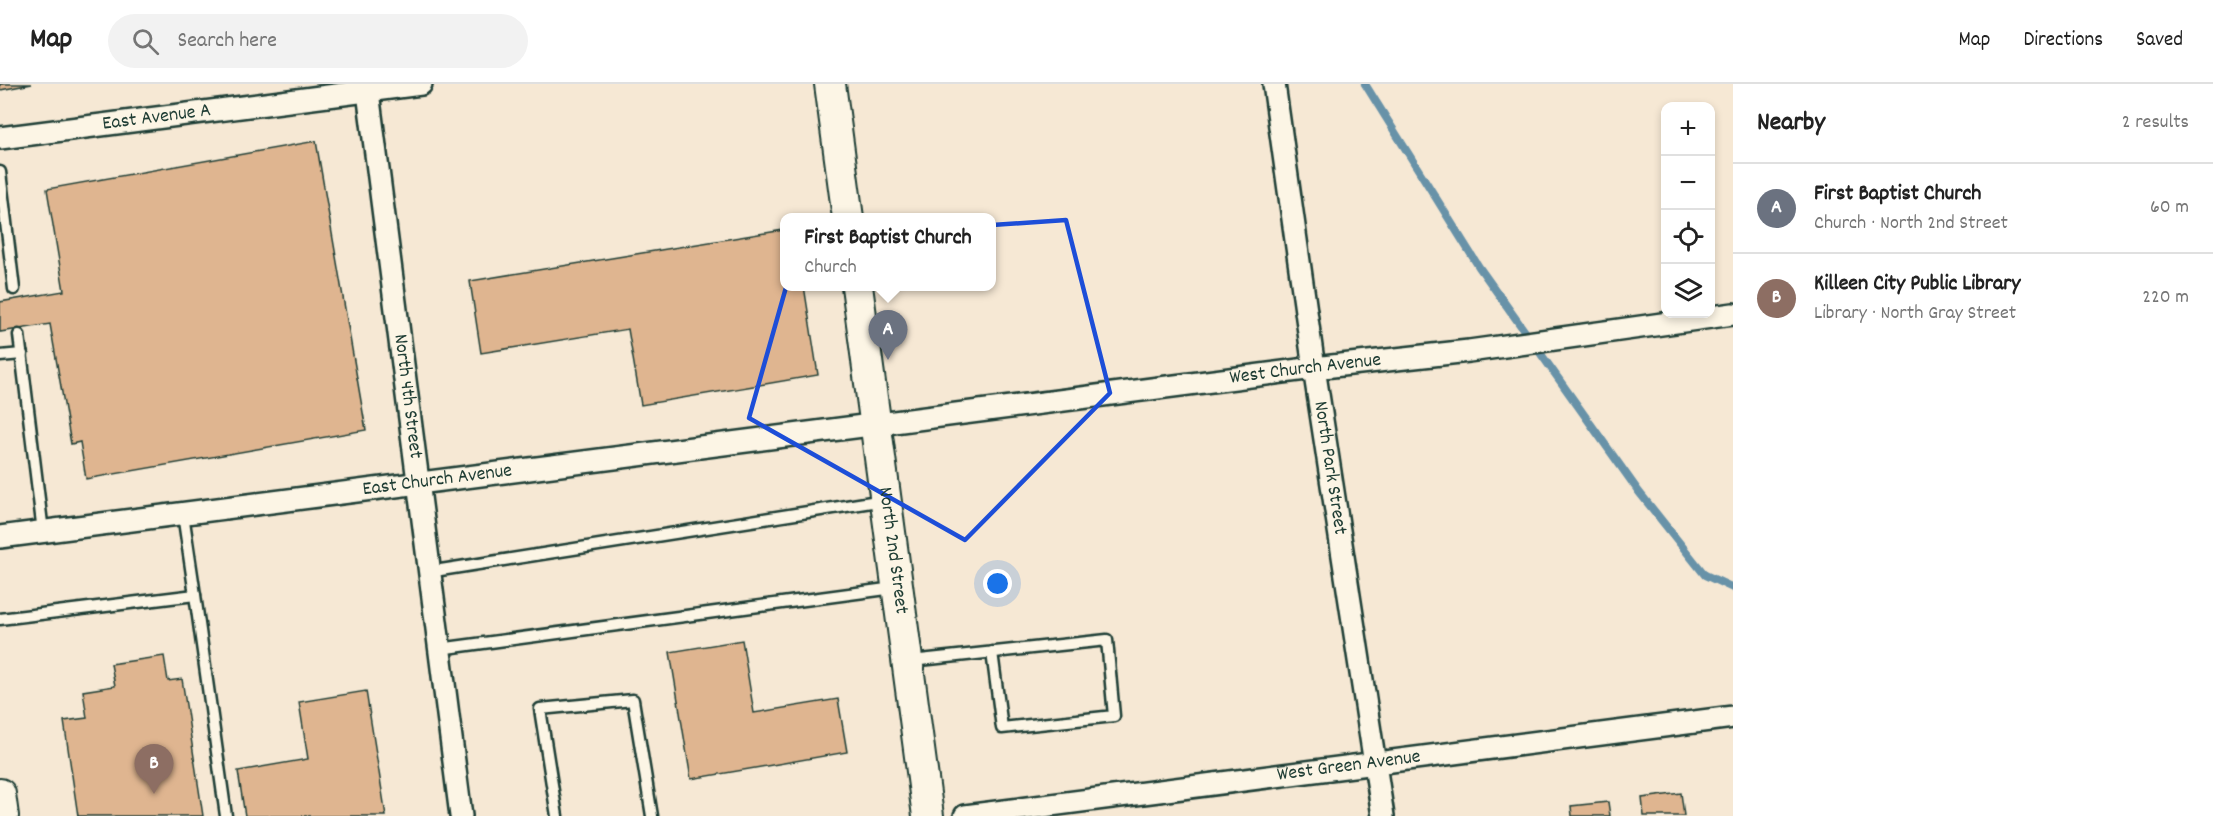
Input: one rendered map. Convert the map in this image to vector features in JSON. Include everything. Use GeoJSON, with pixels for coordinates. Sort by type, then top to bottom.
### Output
{"type":"FeatureCollection","features":[{"type":"Feature","properties":{"kind":"street","name":"East Avenue A"},"geometry":{"type":"LineString","coordinates":[[0,138],[368,87],[421,84]]}},
{"type":"Feature","properties":{"kind":"street"},"geometry":{"type":"LineString","coordinates":[[830,84],[847,213]]}},
{"type":"Feature","properties":{"kind":"street","name":"North Park Street"},"geometry":{"type":"LineString","coordinates":[[1274,84],[1314,368],[1383,816]]}},
{"type":"Feature","properties":{"kind":"street","name":"North 4th Street"},"geometry":{"type":"LineString","coordinates":[[368,87],[428,572],[461,816]]}},
{"type":"Feature","properties":{"kind":"street","name":"North 2nd Street"},"geometry":{"type":"LineString","coordinates":[[858,291],[928,816]]}},
{"type":"Feature","properties":{"kind":"street","name":"West Church Avenue"},"geometry":{"type":"LineString","coordinates":[[876,424],[1314,368],[1469,351],[1733,314]]}},
{"type":"Feature","properties":{"kind":"street","name":"East Church Avenue"},"geometry":{"type":"LineString","coordinates":[[0,537],[876,424]]}},
{"type":"Feature","properties":{"kind":"street","name":"West Green Avenue"},"geometry":{"type":"LineString","coordinates":[[965,816],[1375,761],[1733,717]]}},
{"type":"Feature","properties":{"kind":"street"},"geometry":{"type":"LineString","coordinates":[[0,794],[3,816]]}},
{"type":"Feature","properties":{"kind":"lane"},"geometry":{"type":"LineString","coordinates":[[0,172],[14,289]]}},
{"type":"Feature","properties":{"kind":"lane"},"geometry":{"type":"LineString","coordinates":[[19,336],[43,532]]}},
{"type":"Feature","properties":{"kind":"lane"},"geometry":{"type":"LineString","coordinates":[[0,356],[22,354]]}},
{"type":"Feature","properties":{"kind":"lane"},"geometry":{"type":"LineString","coordinates":[[428,572],[886,500]]}},
{"type":"Feature","properties":{"kind":"lane"},"geometry":{"type":"LineString","coordinates":[[183,514],[226,816]]}},
{"type":"Feature","properties":{"kind":"lane"},"geometry":{"type":"LineString","coordinates":[[439,649],[898,588]]}},
{"type":"Feature","properties":{"kind":"lane"},"geometry":{"type":"LineString","coordinates":[[0,619],[195,595]]}},
{"type":"Feature","properties":{"kind":"lane"},"geometry":{"type":"LineString","coordinates":[[907,662],[992,652],[1107,640],[1113,716],[1002,728],[992,652]]}},
{"type":"Feature","properties":{"kind":"lane"},"geometry":{"type":"LineString","coordinates":[[557,816],[540,709],[633,700],[652,816]]}},
{"type":"Feature","properties":{"kind":"highlighted area"},"geometry":{"type":"Polygon","coordinates":[[[1066,220],[1110,393],[965,540],[749,418],[800,238],[1066,220]]]}},
{"type":"Feature","properties":{"kind":"building"},"geometry":{"type":"Polygon","coordinates":[[[0,84],[32,84],[0,90],[0,84]]]}},
{"type":"Feature","properties":{"kind":"building"},"geometry":{"type":"Polygon","coordinates":[[[316,141],[366,430],[86,479],[80,442],[71,444],[50,324],[0,332],[0,302],[64,291],[47,189],[316,141]]]}},
{"type":"Feature","properties":{"kind":"building"},"geometry":{"type":"Polygon","coordinates":[[[780,231],[780,291],[805,291],[818,375],[641,405],[628,329],[481,353],[470,281],[780,231]]]}},
{"type":"Feature","properties":{"kind":"building"},"geometry":{"type":"Polygon","coordinates":[[[742,640],[754,713],[838,699],[847,752],[691,779],[670,652],[742,640]]]}},
{"type":"Feature","properties":{"kind":"building"},"geometry":{"type":"Polygon","coordinates":[[[164,656],[168,681],[182,679],[203,816],[78,816],[64,721],[87,718],[83,691],[115,686],[111,664],[164,656]]]}},
{"type":"Feature","properties":{"kind":"building"},"geometry":{"type":"Polygon","coordinates":[[[366,691],[386,816],[245,816],[238,771],[308,759],[299,702],[366,691]]]}},
{"type":"Feature","properties":{"kind":"building"},"geometry":{"type":"Polygon","coordinates":[[[1681,793],[1684,816],[1644,816],[1642,798],[1681,793]]]}},
{"type":"Feature","properties":{"kind":"building"},"geometry":{"type":"Polygon","coordinates":[[[1608,802],[1610,816],[1572,816],[1571,806],[1608,802]]]}},
{"type":"Feature","properties":{"kind":"waterway"},"geometry":{"type":"LineString","coordinates":[[1365,84],[1479,267],[1639,492],[1705,575],[1733,588]]}},
{"type":"Feature","properties":{"kind":"place","name":"First Baptist Church"},"geometry":{"type":"Point","coordinates":[888,360]}},
{"type":"Feature","properties":{"kind":"place","name":"Killeen City Public Library"},"geometry":{"type":"Point","coordinates":[154,794]}}]}
